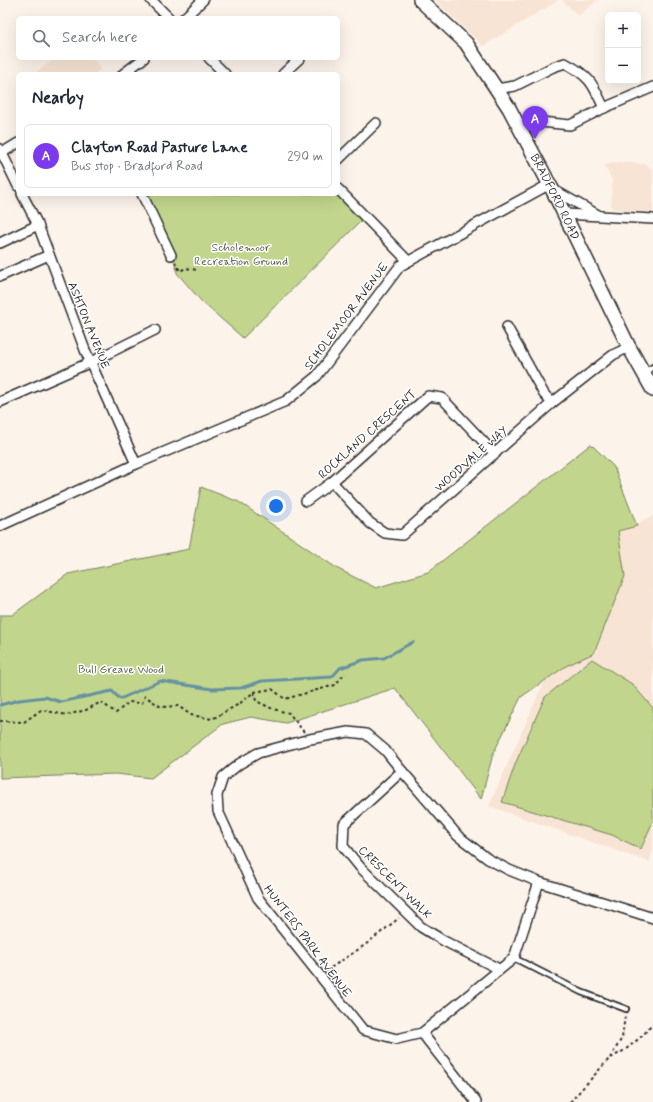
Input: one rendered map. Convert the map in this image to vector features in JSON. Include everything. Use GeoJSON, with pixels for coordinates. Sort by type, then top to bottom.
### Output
{"type":"FeatureCollection","features":[{"type":"Feature","properties":{"kind":"street"},"geometry":{"type":"LineString","coordinates":[[151,0],[167,16]]}},
{"type":"Feature","properties":{"kind":"street"},"geometry":{"type":"LineString","coordinates":[[186,16],[203,0]]}},
{"type":"Feature","properties":{"kind":"street","name":"BRADFORD ROAD"},"geometry":{"type":"LineString","coordinates":[[420,0],[466,43],[509,108],[551,186],[629,347],[648,370],[653,390]]}},
{"type":"Feature","properties":{"kind":"street"},"geometry":{"type":"LineString","coordinates":[[126,72],[141,60]]}},
{"type":"Feature","properties":{"kind":"street"},"geometry":{"type":"LineString","coordinates":[[211,60],[223,72]]}},
{"type":"Feature","properties":{"kind":"street"},"geometry":{"type":"LineString","coordinates":[[284,72],[298,60]]}},
{"type":"Feature","properties":{"kind":"street"},"geometry":{"type":"LineString","coordinates":[[496,89],[515,86],[565,63],[583,73],[597,91],[604,108]]}},
{"type":"Feature","properties":{"kind":"street"},"geometry":{"type":"LineString","coordinates":[[519,127],[528,122],[570,125],[604,108],[651,90]]}},
{"type":"Feature","properties":{"kind":"street"},"geometry":{"type":"LineString","coordinates":[[340,158],[376,123]]}},
{"type":"Feature","properties":{"kind":"street"},"geometry":{"type":"LineString","coordinates":[[16,144],[0,152],[16,182]]}},
{"type":"Feature","properties":{"kind":"street"},"geometry":{"type":"LineString","coordinates":[[551,186],[601,216]]}},
{"type":"Feature","properties":{"kind":"street","name":"SCHOLEMOOR AVENUE"},"geometry":{"type":"LineString","coordinates":[[0,526],[136,464],[286,401],[318,376],[400,266],[551,186]]}},
{"type":"Feature","properties":{"kind":"street"},"geometry":{"type":"LineString","coordinates":[[340,191],[408,261]]}},
{"type":"Feature","properties":{"kind":"street","name":"ASHTON AVENUE"},"geometry":{"type":"LineString","coordinates":[[23,196],[38,225],[91,362],[136,464]]}},
{"type":"Feature","properties":{"kind":"street"},"geometry":{"type":"LineString","coordinates":[[143,196],[171,255]]}},
{"type":"Feature","properties":{"kind":"street"},"geometry":{"type":"LineString","coordinates":[[565,214],[653,219]]}},
{"type":"Feature","properties":{"kind":"street"},"geometry":{"type":"LineString","coordinates":[[0,243],[38,225]]}},
{"type":"Feature","properties":{"kind":"street"},"geometry":{"type":"LineString","coordinates":[[1,276],[49,255]]}},
{"type":"Feature","properties":{"kind":"street"},"geometry":{"type":"LineString","coordinates":[[507,327],[544,394],[552,403]]}},
{"type":"Feature","properties":{"kind":"street"},"geometry":{"type":"LineString","coordinates":[[0,402],[91,362],[155,330]]}},
{"type":"Feature","properties":{"kind":"street","name":"WOODVALE WAY"},"geometry":{"type":"LineString","coordinates":[[332,482],[370,523],[385,533],[402,535],[552,403],[613,355],[629,347]]}},
{"type":"Feature","properties":{"kind":"street","name":"ROCKLAND CRESCENT"},"geometry":{"type":"LineString","coordinates":[[306,501],[332,482],[428,396],[442,398],[495,454]]}},
{"type":"Feature","properties":{"kind":"street","name":"HUNTERS PARK AVENUE"},"geometry":{"type":"LineString","coordinates":[[514,958],[422,1033],[396,1039],[363,1030],[258,898],[218,811],[217,795],[223,777],[239,764],[258,753],[310,739],[348,732],[366,734],[385,750],[402,772],[458,836],[488,859],[509,870],[539,882],[653,918]]}},
{"type":"Feature","properties":{"kind":"street","name":"CRESCENT WALK"},"geometry":{"type":"LineString","coordinates":[[402,772],[344,824],[343,846],[360,868],[421,927],[438,938],[499,969]]}},
{"type":"Feature","properties":{"kind":"street"},"geometry":{"type":"LineString","coordinates":[[514,958],[539,882]]}},
{"type":"Feature","properties":{"kind":"street"},"geometry":{"type":"LineString","coordinates":[[422,1033],[476,1102]]}},
{"type":"Feature","properties":{"kind":"lane"},"geometry":{"type":"LineString","coordinates":[[514,958],[581,992],[626,1009]]}},
{"type":"Feature","properties":{"kind":"path"},"geometry":{"type":"LineString","coordinates":[[171,255],[180,271],[186,268],[198,270]]}},
{"type":"Feature","properties":{"kind":"path"},"geometry":{"type":"LineString","coordinates":[[0,721],[24,722],[41,710],[67,715],[86,710],[101,702],[116,713],[129,702],[142,703],[145,696],[161,707],[178,706],[191,715],[212,719],[239,704],[254,692],[272,689],[285,699],[335,685],[345,673]]}},
{"type":"Feature","properties":{"kind":"path"},"geometry":{"type":"LineString","coordinates":[[254,692],[256,701],[273,709],[289,713],[310,739]]}},
{"type":"Feature","properties":{"kind":"path"},"geometry":{"type":"LineString","coordinates":[[319,976],[365,945],[407,912]]}},
{"type":"Feature","properties":{"kind":"path"},"geometry":{"type":"LineString","coordinates":[[570,1102],[609,1059],[622,1038],[626,1009]]}},
{"type":"Feature","properties":{"kind":"path"},"geometry":{"type":"LineString","coordinates":[[609,1059],[625,1050],[642,1036],[653,1024]]}},
{"type":"Feature","properties":{"kind":"shaded area"},"geometry":{"type":"Polygon","coordinates":[[[435,0],[559,0],[483,46],[435,0]]]}},
{"type":"Feature","properties":{"kind":"shaded area"},"geometry":{"type":"Polygon","coordinates":[[[562,0],[598,0],[578,16],[562,0]]]}},
{"type":"Feature","properties":{"kind":"shaded area"},"geometry":{"type":"Polygon","coordinates":[[[53,60],[93,60],[102,68],[97,72],[37,72],[53,60]]]}},
{"type":"Feature","properties":{"kind":"shaded area"},"geometry":{"type":"Polygon","coordinates":[[[619,162],[646,164],[653,170],[653,212],[627,211],[611,208],[612,180],[604,165],[619,162]]]}},
{"type":"Feature","properties":{"kind":"shaded area"},"geometry":{"type":"Polygon","coordinates":[[[653,516],[653,850],[649,862],[489,806],[551,666],[614,533],[653,516]]]}},
{"type":"Feature","properties":{"kind":"green space","name":"Scholemoor Recreation Ground"},"geometry":{"type":"Polygon","coordinates":[[[146,196],[338,196],[362,220],[243,338],[202,302],[177,273],[174,256],[146,196]]]}},
{"type":"Feature","properties":{"kind":"green space","name":"Bull Greave Wood"},"geometry":{"type":"Polygon","coordinates":[[[591,444],[614,467],[637,526],[618,531],[625,576],[594,653],[566,666],[521,697],[493,754],[481,799],[395,688],[286,723],[251,717],[223,724],[151,778],[116,774],[0,778],[0,615],[12,615],[68,574],[189,549],[201,487],[239,502],[338,569],[376,588],[428,572],[591,444]]]}},
{"type":"Feature","properties":{"kind":"green space"},"geometry":{"type":"Polygon","coordinates":[[[592,659],[632,684],[653,708],[653,821],[641,849],[612,835],[502,802],[516,762],[545,697],[592,659]]]}},
{"type":"Feature","properties":{"kind":"waterway"},"geometry":{"type":"LineString","coordinates":[[0,705],[19,700],[45,697],[61,702],[112,691],[120,699],[160,681],[212,689],[241,688],[262,681],[332,677],[340,668],[363,660],[384,658],[413,642]]}},
{"type":"Feature","properties":{"kind":"place","name":"Clayton Road Pasture Lane"},"geometry":{"type":"Point","coordinates":[535,139]}}]}
